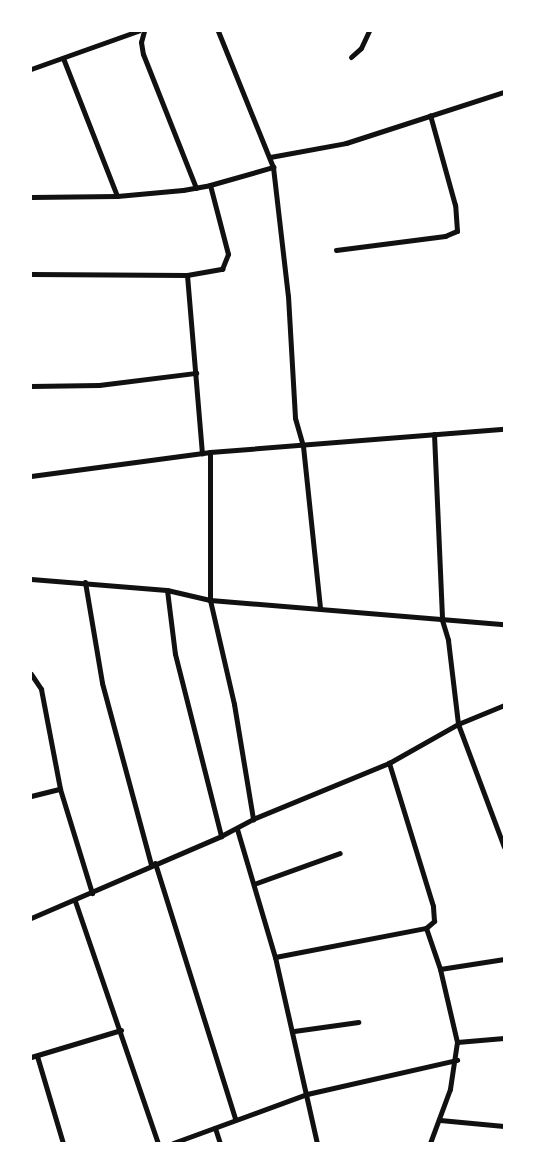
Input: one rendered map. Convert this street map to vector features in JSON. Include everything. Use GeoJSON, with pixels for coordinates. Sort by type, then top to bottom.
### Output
{"type":"FeatureCollection","features":[{"type":"Feature","properties":{"kind":"street"},"geometry":{"type":"LineString","coordinates":[[31,68],[138,31]]}},
{"type":"Feature","properties":{"kind":"street"},"geometry":{"type":"LineString","coordinates":[[144,31],[141,42],[143,54],[196,188]]}},
{"type":"Feature","properties":{"kind":"street"},"geometry":{"type":"LineString","coordinates":[[218,31],[273,167],[285,258],[295,418],[303,446],[320,608]]}},
{"type":"Feature","properties":{"kind":"street"},"geometry":{"type":"LineString","coordinates":[[350,57],[361,48],[369,31]]}},
{"type":"Feature","properties":{"kind":"street"},"geometry":{"type":"LineString","coordinates":[[63,58],[117,196]]}},
{"type":"Feature","properties":{"kind":"street"},"geometry":{"type":"LineString","coordinates":[[270,156],[346,143],[504,92]]}},
{"type":"Feature","properties":{"kind":"street"},"geometry":{"type":"LineString","coordinates":[[336,250],[445,236],[457,231],[455,205],[430,115]]}},
{"type":"Feature","properties":{"kind":"street"},"geometry":{"type":"LineString","coordinates":[[31,197],[117,196],[196,188],[273,167]]}},
{"type":"Feature","properties":{"kind":"street"},"geometry":{"type":"LineString","coordinates":[[31,274],[187,275],[216,272],[228,261],[210,185]]}},
{"type":"Feature","properties":{"kind":"street"},"geometry":{"type":"LineString","coordinates":[[187,275],[202,453]]}},
{"type":"Feature","properties":{"kind":"street"},"geometry":{"type":"LineString","coordinates":[[31,386],[99,385],[196,372]]}},
{"type":"Feature","properties":{"kind":"street"},"geometry":{"type":"LineString","coordinates":[[31,476],[210,452],[504,429]]}},
{"type":"Feature","properties":{"kind":"street"},"geometry":{"type":"LineString","coordinates":[[434,434],[442,620],[448,640],[458,724],[504,847]]}},
{"type":"Feature","properties":{"kind":"street"},"geometry":{"type":"LineString","coordinates":[[210,452],[210,600],[234,704],[252,819]]}},
{"type":"Feature","properties":{"kind":"street"},"geometry":{"type":"LineString","coordinates":[[31,579],[167,590],[210,600],[504,624]]}},
{"type":"Feature","properties":{"kind":"street"},"geometry":{"type":"LineString","coordinates":[[85,582],[102,683],[153,864],[235,1119]]}},
{"type":"Feature","properties":{"kind":"street"},"geometry":{"type":"LineString","coordinates":[[167,590],[177,662],[221,836]]}},
{"type":"Feature","properties":{"kind":"street"},"geometry":{"type":"LineString","coordinates":[[31,674],[33,683],[41,689],[60,789],[92,893]]}},
{"type":"Feature","properties":{"kind":"street"},"geometry":{"type":"LineString","coordinates":[[31,918],[75,901],[153,864],[237,829],[252,819],[389,763],[458,724],[504,705]]}},
{"type":"Feature","properties":{"kind":"street"},"geometry":{"type":"LineString","coordinates":[[275,957],[426,928],[436,914],[389,763]]}},
{"type":"Feature","properties":{"kind":"street"},"geometry":{"type":"LineString","coordinates":[[31,796],[60,789]]}},
{"type":"Feature","properties":{"kind":"street"},"geometry":{"type":"LineString","coordinates":[[237,829],[275,957],[294,1031],[317,1143]]}},
{"type":"Feature","properties":{"kind":"street"},"geometry":{"type":"LineString","coordinates":[[254,884],[340,852]]}},
{"type":"Feature","properties":{"kind":"street"},"geometry":{"type":"LineString","coordinates":[[75,901],[121,1030],[158,1143]]}},
{"type":"Feature","properties":{"kind":"street"},"geometry":{"type":"LineString","coordinates":[[426,928],[440,969],[457,1042],[457,1060],[440,1120],[430,1143]]}},
{"type":"Feature","properties":{"kind":"street"},"geometry":{"type":"LineString","coordinates":[[440,969],[504,959]]}},
{"type":"Feature","properties":{"kind":"street"},"geometry":{"type":"LineString","coordinates":[[294,1031],[358,1022]]}},
{"type":"Feature","properties":{"kind":"street"},"geometry":{"type":"LineString","coordinates":[[63,1143],[34,1056],[121,1030]]}},
{"type":"Feature","properties":{"kind":"street"},"geometry":{"type":"LineString","coordinates":[[457,1042],[504,1038]]}},
{"type":"Feature","properties":{"kind":"street"},"geometry":{"type":"LineString","coordinates":[[173,1143],[306,1094],[457,1060]]}},
{"type":"Feature","properties":{"kind":"street"},"geometry":{"type":"LineString","coordinates":[[440,1120],[504,1126]]}},
{"type":"Feature","properties":{"kind":"street"},"geometry":{"type":"LineString","coordinates":[[215,1128],[220,1143]]}}]}
